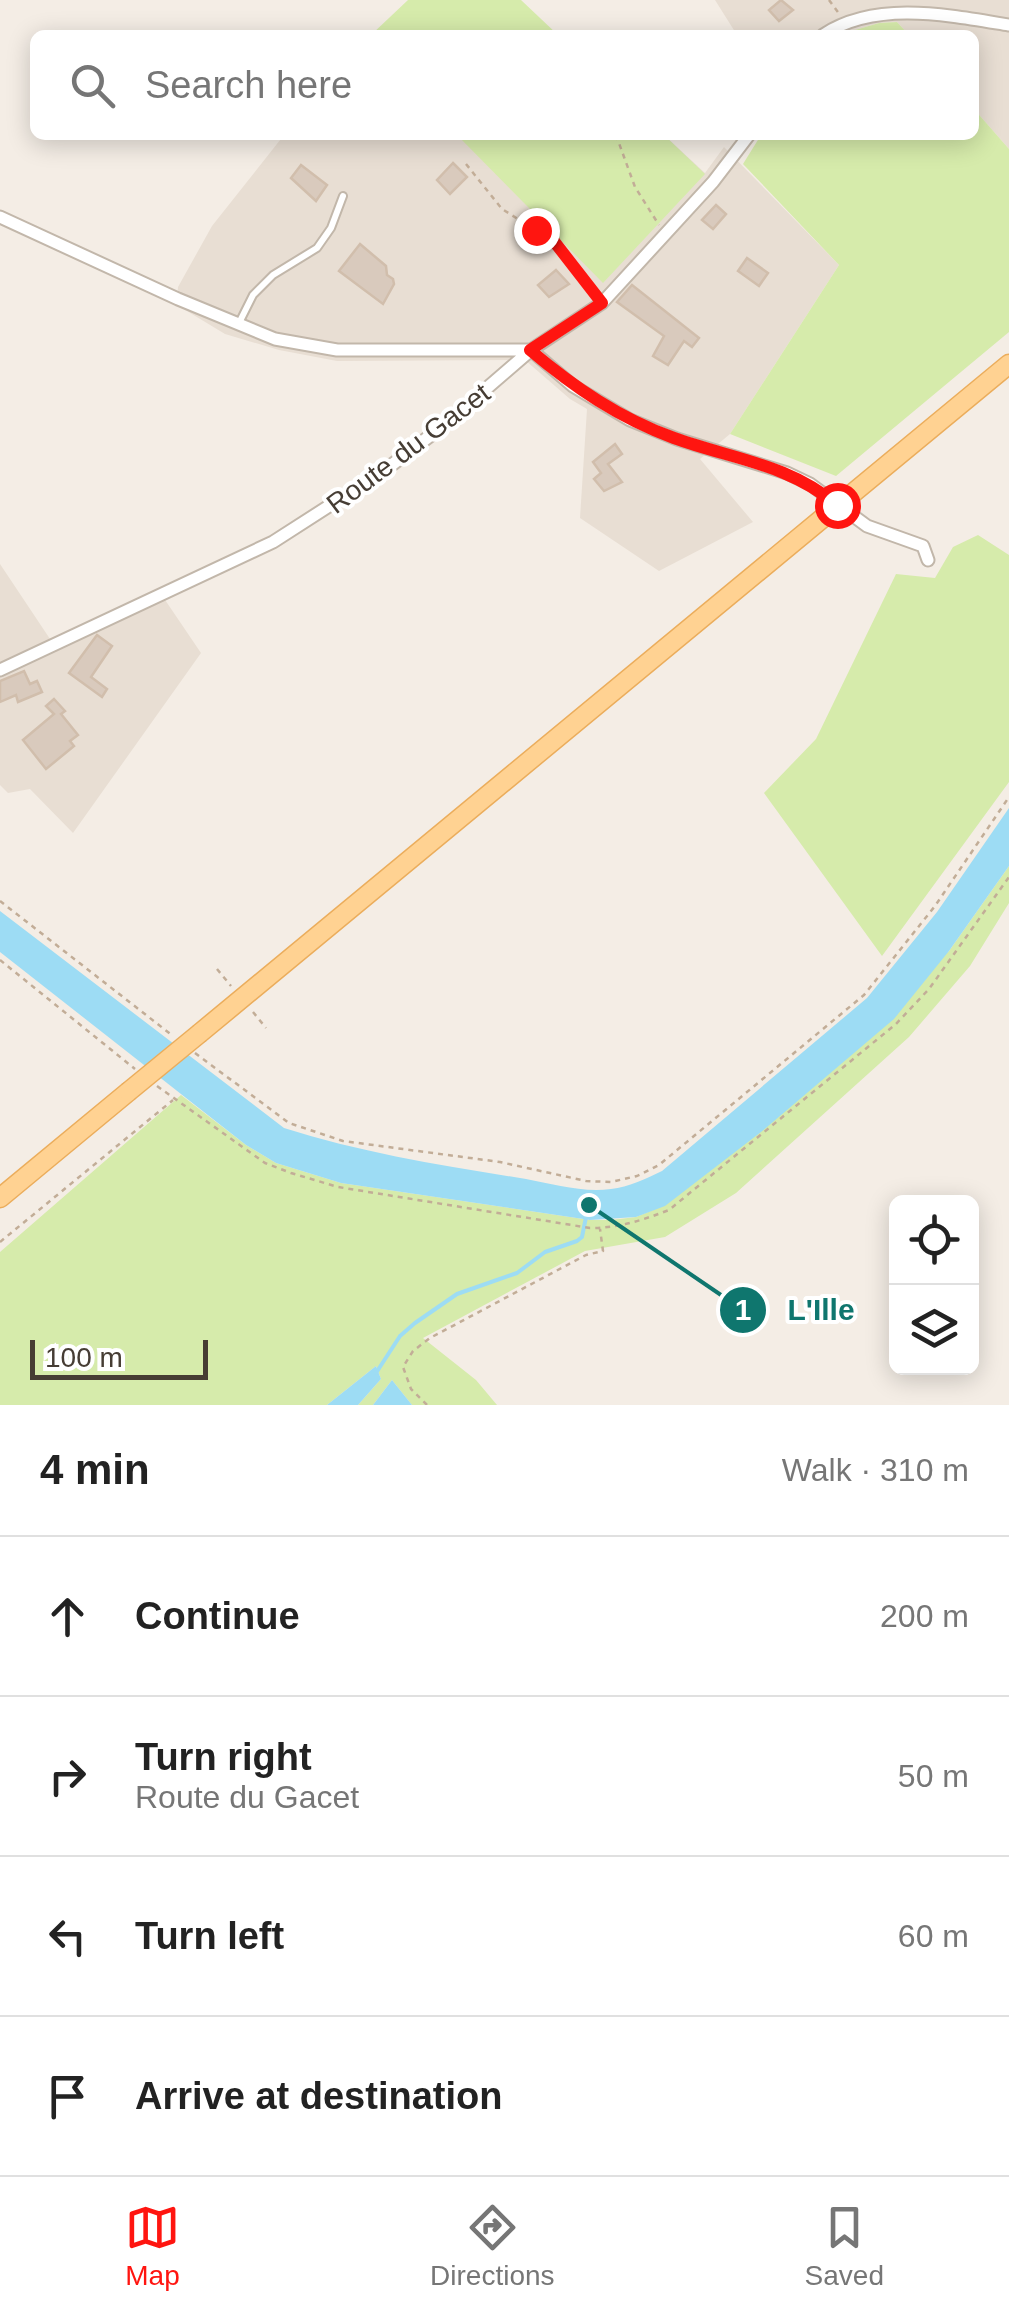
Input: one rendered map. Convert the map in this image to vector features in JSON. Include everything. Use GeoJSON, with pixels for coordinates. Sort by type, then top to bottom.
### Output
{"type":"FeatureCollection","features":[{"type":"Feature","properties":{"kind":"main road"},"geometry":{"type":"LineString","coordinates":[[0,1198],[1009,364]]}},
{"type":"Feature","properties":{"kind":"street"},"geometry":{"type":"LineString","coordinates":[[830,30],[844,20],[896,10],[1009,26]]}},
{"type":"Feature","properties":{"kind":"street","name":"Route du Gacet"},"geometry":{"type":"LineString","coordinates":[[0,670],[287,534],[385,470],[429,438],[530,350],[602,303],[714,182],[745,140]]}},
{"type":"Feature","properties":{"kind":"street"},"geometry":{"type":"LineString","coordinates":[[0,217],[275,338],[338,350],[530,350],[574,386],[630,420],[787,473],[810,484],[866,526],[923,546],[928,560]]}},
{"type":"Feature","properties":{"kind":"lane"},"geometry":{"type":"LineString","coordinates":[[238,324],[253,296],[273,275],[318,248],[331,228],[343,196]]}},
{"type":"Feature","properties":{"kind":"path"},"geometry":{"type":"LineString","coordinates":[[829,0],[844,20]]}},
{"type":"Feature","properties":{"kind":"path"},"geometry":{"type":"LineString","coordinates":[[618,140],[635,187],[665,235]]}},
{"type":"Feature","properties":{"kind":"path"},"geometry":{"type":"LineString","coordinates":[[466,164],[502,210],[553,240],[602,303]]}},
{"type":"Feature","properties":{"kind":"path"},"geometry":{"type":"LineString","coordinates":[[192,1051],[289,1123],[343,1141],[500,1162],[586,1181],[610,1182],[637,1176],[658,1165],[864,995],[935,906],[1009,797]]}},
{"type":"Feature","properties":{"kind":"path"},"geometry":{"type":"LineString","coordinates":[[158,1087],[265,1163],[291,1174],[338,1187],[590,1228],[639,1222],[670,1210],[896,1024],[929,988],[1009,878]]}},
{"type":"Feature","properties":{"kind":"path"},"geometry":{"type":"LineString","coordinates":[[0,901],[176,1039]]}},
{"type":"Feature","properties":{"kind":"path"},"geometry":{"type":"LineString","coordinates":[[0,960],[143,1075]]}},
{"type":"Feature","properties":{"kind":"path"},"geometry":{"type":"LineString","coordinates":[[217,969],[231,986]]}},
{"type":"Feature","properties":{"kind":"path"},"geometry":{"type":"LineString","coordinates":[[253,1012],[266,1028]]}},
{"type":"Feature","properties":{"kind":"path"},"geometry":{"type":"LineString","coordinates":[[0,1242],[173,1100]]}},
{"type":"Feature","properties":{"kind":"path"},"geometry":{"type":"LineString","coordinates":[[427,1405],[411,1389],[404,1368],[412,1351],[504,1297],[586,1255],[603,1251],[600,1228]]}},
{"type":"Feature","properties":{"kind":"shaded area"},"geometry":{"type":"Polygon","coordinates":[[[715,0],[1009,0],[1009,149],[979,115],[979,30],[904,30],[897,22],[855,30],[734,30],[715,0]]]}},
{"type":"Feature","properties":{"kind":"shaded area"},"geometry":{"type":"Polygon","coordinates":[[[280,140],[669,140],[705,173],[724,147],[839,265],[730,434],[700,459],[753,522],[659,571],[580,518],[587,409],[525,360],[337,361],[225,334],[177,305],[178,287],[212,226],[280,140]]]}},
{"type":"Feature","properties":{"kind":"shaded area"},"geometry":{"type":"Polygon","coordinates":[[[0,564],[50,639],[159,591],[201,653],[73,833],[30,789],[8,793],[0,785],[0,564]]]}},
{"type":"Feature","properties":{"kind":"green space"},"geometry":{"type":"Polygon","coordinates":[[[408,0],[521,0],[553,30],[376,30],[408,0]]]}},
{"type":"Feature","properties":{"kind":"green space"},"geometry":{"type":"Polygon","coordinates":[[[897,22],[904,30],[855,30],[897,22]]]}},
{"type":"Feature","properties":{"kind":"green space"},"geometry":{"type":"Polygon","coordinates":[[[979,115],[1009,149],[1009,332],[836,476],[730,434],[839,265],[743,164],[758,140],[979,140],[979,115]]]}},
{"type":"Feature","properties":{"kind":"green space"},"geometry":{"type":"Polygon","coordinates":[[[462,140],[669,140],[705,174],[603,283],[462,140]]]}},
{"type":"Feature","properties":{"kind":"green space"},"geometry":{"type":"Polygon","coordinates":[[[978,535],[1009,555],[1009,782],[882,956],[764,793],[816,739],[896,574],[935,578],[953,547],[978,535]]]}},
{"type":"Feature","properties":{"kind":"green space"},"geometry":{"type":"Polygon","coordinates":[[[1009,866],[1009,903],[970,966],[909,1037],[736,1193],[665,1237],[585,1251],[423,1338],[476,1380],[497,1405],[412,1405],[392,1380],[373,1405],[358,1405],[381,1379],[376,1366],[327,1405],[0,1405],[0,1252],[181,1095],[276,1163],[341,1183],[590,1220],[636,1217],[665,1205],[697,1179],[949,951],[1009,866]]]}},
{"type":"Feature","properties":{"kind":"water"},"geometry":{"type":"Polygon","coordinates":[[[1009,808],[1009,866],[949,951],[894,1019],[761,1132],[665,1206],[636,1217],[590,1220],[341,1183],[276,1163],[246,1145],[0,952],[0,911],[284,1128],[434,1164],[568,1187],[611,1189],[662,1171],[867,998],[937,912],[1009,808]]]}},
{"type":"Feature","properties":{"kind":"water"},"geometry":{"type":"Polygon","coordinates":[[[376,1366],[381,1379],[358,1405],[327,1405],[376,1366]]]}},
{"type":"Feature","properties":{"kind":"water"},"geometry":{"type":"Polygon","coordinates":[[[392,1380],[412,1405],[373,1405],[392,1380]]]}},
{"type":"Feature","properties":{"kind":"building"},"geometry":{"type":"Polygon","coordinates":[[[781,0],[793,10],[779,21],[769,10],[781,0]]]}},
{"type":"Feature","properties":{"kind":"building"},"geometry":{"type":"Polygon","coordinates":[[[453,163],[467,177],[450,194],[437,180],[453,163]]]}},
{"type":"Feature","properties":{"kind":"building"},"geometry":{"type":"Polygon","coordinates":[[[301,165],[327,185],[316,201],[291,178],[301,165]]]}},
{"type":"Feature","properties":{"kind":"building"},"geometry":{"type":"Polygon","coordinates":[[[716,205],[726,214],[713,229],[702,220],[716,205]]]}},
{"type":"Feature","properties":{"kind":"building"},"geometry":{"type":"Polygon","coordinates":[[[360,244],[386,266],[387,275],[393,279],[383,304],[339,271],[360,244]]]}},
{"type":"Feature","properties":{"kind":"building"},"geometry":{"type":"Polygon","coordinates":[[[747,258],[768,273],[759,286],[738,271],[747,258]]]}},
{"type":"Feature","properties":{"kind":"building"},"geometry":{"type":"Polygon","coordinates":[[[556,270],[569,284],[549,297],[538,285],[556,270]]]}},
{"type":"Feature","properties":{"kind":"building"},"geometry":{"type":"Polygon","coordinates":[[[632,285],[699,338],[692,347],[684,341],[668,365],[653,356],[664,336],[617,302],[632,285]]]}},
{"type":"Feature","properties":{"kind":"building"},"geometry":{"type":"Polygon","coordinates":[[[615,444],[622,454],[608,464],[622,482],[604,491],[594,479],[601,473],[593,462],[615,444]]]}},
{"type":"Feature","properties":{"kind":"building"},"geometry":{"type":"Polygon","coordinates":[[[97,635],[112,646],[91,677],[107,689],[102,697],[69,673],[97,635]]]}},
{"type":"Feature","properties":{"kind":"building"},"geometry":{"type":"Polygon","coordinates":[[[24,671],[30,684],[37,681],[42,692],[18,702],[16,695],[0,702],[0,681],[24,671]]]}},
{"type":"Feature","properties":{"kind":"building"},"geometry":{"type":"Polygon","coordinates":[[[54,699],[78,735],[70,741],[74,746],[46,769],[23,740],[54,714],[46,706],[54,699]]]}},
{"type":"Feature","properties":{"kind":"waterway"},"geometry":{"type":"LineString","coordinates":[[376,1373],[400,1336],[415,1323],[457,1294],[517,1273],[545,1252],[577,1241],[582,1237],[586,1217]]}},
{"type":"Feature","properties":{"kind":"place","name":"L'Ille"},"geometry":{"type":"Point","coordinates":[589,1205]}},
{"type":"Feature","properties":{"kind":"route"},"geometry":{"type":"LineString","coordinates":[[536,230],[553,240],[602,303],[585,318],[530,350],[594,400],[630,420],[787,473],[810,484],[837,505]]}}]}
